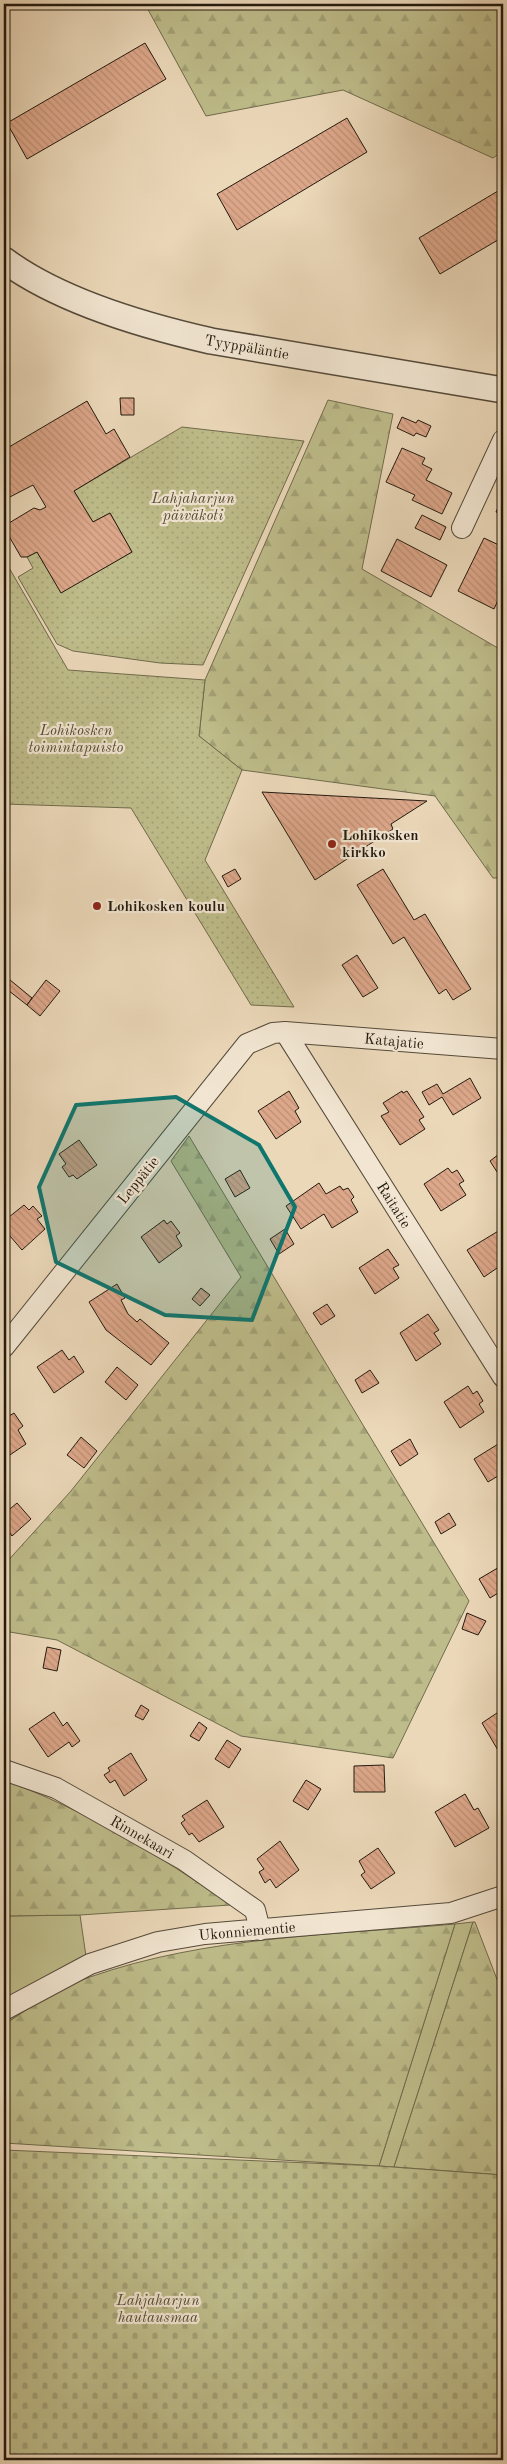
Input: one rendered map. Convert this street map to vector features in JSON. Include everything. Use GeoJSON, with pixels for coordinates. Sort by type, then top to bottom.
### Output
{"type":"FeatureCollection","features":[{"type":"Feature","properties":{"kind":"street","name":"Tyyppäläntie"},"geometry":{"type":"LineString","coordinates":[[4,260],[44,285],[105,311],[164,331],[221,343],[503,390]]}},
{"type":"Feature","properties":{"kind":"street"},"geometry":{"type":"LineString","coordinates":[[462,528],[503,440]]}},
{"type":"Feature","properties":{"kind":"street","name":"Katajatie"},"geometry":{"type":"LineString","coordinates":[[285,1032],[503,1049]]}},
{"type":"Feature","properties":{"kind":"street","name":"Leppätie"},"geometry":{"type":"LineString","coordinates":[[4,1347],[248,1044],[273,1033],[285,1032]]}},
{"type":"Feature","properties":{"kind":"street","name":"Raitatie"},"geometry":{"type":"LineString","coordinates":[[285,1032],[503,1377]]}},
{"type":"Feature","properties":{"kind":"street","name":"Rinnekaari"},"geometry":{"type":"LineString","coordinates":[[4,1770],[56,1788],[184,1860],[255,1910],[260,1930]]}},
{"type":"Feature","properties":{"kind":"street","name":"Ukonniementie"},"geometry":{"type":"LineString","coordinates":[[4,2010],[90,1964],[158,1942],[205,1934],[451,1913],[503,1896]]}},
{"type":"Feature","properties":{"kind":"highlighted area"},"geometry":{"type":"Polygon","coordinates":[[[176,1097],[259,1145],[295,1207],[252,1320],[165,1315],[56,1262],[39,1187],[76,1105],[176,1097]]]}},
{"type":"Feature","properties":{"kind":"green space"},"geometry":{"type":"Polygon","coordinates":[[[145,4],[498,4],[503,16],[503,151],[493,158],[343,90],[206,116],[145,4]]]}},
{"type":"Feature","properties":{"kind":"green space"},"geometry":{"type":"Polygon","coordinates":[[[328,400],[393,414],[362,569],[503,651],[503,878],[493,878],[435,796],[242,770],[199,736],[205,680],[328,400]]]}},
{"type":"Feature","properties":{"kind":"green space","name":"Lahjaharjun päiväkoti"},"geometry":{"type":"Polygon","coordinates":[[[182,427],[304,441],[203,665],[160,663],[73,651],[57,644],[18,577],[33,568],[27,557],[37,552],[61,592],[132,552],[110,513],[93,522],[74,491],[182,427]]]}},
{"type":"Feature","properties":{"kind":"green space","name":"Lohikosken toimintapuisto"},"geometry":{"type":"Polygon","coordinates":[[[4,559],[68,670],[205,680],[199,736],[242,770],[205,860],[294,1007],[251,1005],[131,808],[4,804],[4,559]]]}},
{"type":"Feature","properties":{"kind":"green space"},"geometry":{"type":"Polygon","coordinates":[[[189,1136],[469,1601],[393,1758],[241,1736],[57,1640],[4,1631],[4,1565],[71,1491],[241,1277],[171,1161],[189,1136]]]}},
{"type":"Feature","properties":{"kind":"green space"},"geometry":{"type":"Polygon","coordinates":[[[4,1780],[64,1805],[121,1835],[149,1851],[230,1905],[80,1915],[4,1916],[4,1780]]]}},
{"type":"Feature","properties":{"kind":"green space"},"geometry":{"type":"Polygon","coordinates":[[[80,1915],[89,1977],[33,2005],[4,2025],[4,1916],[80,1915]]]}},
{"type":"Feature","properties":{"kind":"green space"},"geometry":{"type":"Polygon","coordinates":[[[473,1922],[394,2167],[379,2166],[455,1924],[473,1922]]]}},
{"type":"Feature","properties":{"kind":"green space"},"geometry":{"type":"Polygon","coordinates":[[[473,1922],[475,1922],[503,1995],[503,2175],[394,2167],[473,1922]]]}},
{"type":"Feature","properties":{"kind":"green space"},"geometry":{"type":"Polygon","coordinates":[[[455,1924],[379,2166],[4,2143],[4,2025],[68,1986],[134,1963],[225,1945],[271,1939],[455,1924]]]}},
{"type":"Feature","properties":{"kind":"green space","name":"Lahjaharjun hautausmaa"},"geometry":{"type":"Polygon","coordinates":[[[4,2150],[379,2166],[503,2175],[503,2460],[11,2460],[4,2453],[4,2150]]]}},
{"type":"Feature","properties":{"kind":"building"},"geometry":{"type":"Polygon","coordinates":[[[145,43],[166,79],[27,159],[7,123],[145,43]]]}},
{"type":"Feature","properties":{"kind":"building"},"geometry":{"type":"Polygon","coordinates":[[[347,118],[367,152],[237,230],[217,194],[347,118]]]}},
{"type":"Feature","properties":{"kind":"building"},"geometry":{"type":"Polygon","coordinates":[[[503,188],[503,237],[440,274],[419,238],[503,188]]]}},
{"type":"Feature","properties":{"kind":"building"},"geometry":{"type":"Polygon","coordinates":[[[120,398],[134,398],[134,415],[121,415],[120,398]]]}},
{"type":"Feature","properties":{"kind":"building"},"geometry":{"type":"Polygon","coordinates":[[[87,401],[106,434],[114,429],[130,457],[74,491],[93,522],[110,513],[132,552],[61,593],[37,552],[27,557],[21,557],[6,531],[9,523],[34,508],[40,510],[46,507],[33,485],[6,499],[4,495],[4,450],[87,401]]]}},
{"type":"Feature","properties":{"kind":"building"},"geometry":{"type":"Polygon","coordinates":[[[402,417],[416,423],[418,420],[431,426],[426,437],[416,433],[414,436],[397,428],[402,417]]]}},
{"type":"Feature","properties":{"kind":"building"},"geometry":{"type":"Polygon","coordinates":[[[402,448],[425,458],[422,464],[432,469],[426,480],[452,493],[442,514],[412,500],[415,495],[386,482],[402,448]]]}},
{"type":"Feature","properties":{"kind":"building"},"geometry":{"type":"Polygon","coordinates":[[[503,496],[503,515],[496,512],[503,496]]]}},
{"type":"Feature","properties":{"kind":"building"},"geometry":{"type":"Polygon","coordinates":[[[422,515],[446,527],[440,540],[415,528],[422,515]]]}},
{"type":"Feature","properties":{"kind":"building"},"geometry":{"type":"Polygon","coordinates":[[[484,538],[503,547],[503,589],[494,609],[458,591],[484,538]]]}},
{"type":"Feature","properties":{"kind":"building"},"geometry":{"type":"Polygon","coordinates":[[[397,539],[447,565],[431,597],[381,571],[397,539]]]}},
{"type":"Feature","properties":{"kind":"building","name":"Lohikosken kirkko"},"geometry":{"type":"Polygon","coordinates":[[[262,792],[427,801],[391,824],[393,829],[315,880],[262,792]]]}},
{"type":"Feature","properties":{"kind":"building"},"geometry":{"type":"Polygon","coordinates":[[[235,869],[241,879],[228,887],[222,876],[235,869]]]}},
{"type":"Feature","properties":{"kind":"building"},"geometry":{"type":"Polygon","coordinates":[[[383,869],[414,920],[425,914],[471,989],[453,1000],[446,989],[439,994],[404,937],[393,944],[357,885],[383,869]]]}},
{"type":"Feature","properties":{"kind":"building"},"geometry":{"type":"Polygon","coordinates":[[[357,955],[378,988],[363,997],[342,965],[357,955]]]}},
{"type":"Feature","properties":{"kind":"building"},"geometry":{"type":"Polygon","coordinates":[[[4,975],[32,998],[27,1005],[4,987],[4,975]]]}},
{"type":"Feature","properties":{"kind":"building"},"geometry":{"type":"Polygon","coordinates":[[[46,980],[60,991],[40,1016],[27,1005],[46,980]]]}},
{"type":"Feature","properties":{"kind":"building"},"geometry":{"type":"Polygon","coordinates":[[[470,1078],[481,1098],[453,1115],[442,1097],[429,1105],[422,1092],[437,1084],[443,1094],[470,1078]]]}},
{"type":"Feature","properties":{"kind":"building"},"geometry":{"type":"Polygon","coordinates":[[[289,1091],[299,1108],[295,1111],[301,1122],[276,1139],[258,1111],[289,1091]]]}},
{"type":"Feature","properties":{"kind":"building"},"geometry":{"type":"Polygon","coordinates":[[[402,1091],[403,1093],[407,1091],[424,1117],[419,1120],[425,1129],[400,1145],[381,1116],[389,1112],[383,1103],[402,1091]]]}},
{"type":"Feature","properties":{"kind":"building"},"geometry":{"type":"Polygon","coordinates":[[[79,1140],[97,1165],[77,1179],[73,1175],[69,1177],[62,1167],[66,1164],[59,1154],[79,1140]]]}},
{"type":"Feature","properties":{"kind":"building"},"geometry":{"type":"Polygon","coordinates":[[[503,1151],[503,1172],[499,1175],[490,1161],[503,1151]]]}},
{"type":"Feature","properties":{"kind":"building"},"geometry":{"type":"Polygon","coordinates":[[[448,1168],[452,1173],[457,1170],[464,1181],[459,1184],[466,1195],[441,1211],[424,1184],[448,1168]]]}},
{"type":"Feature","properties":{"kind":"building"},"geometry":{"type":"Polygon","coordinates":[[[240,1170],[250,1188],[235,1197],[225,1179],[240,1170]]]}},
{"type":"Feature","properties":{"kind":"building"},"geometry":{"type":"Polygon","coordinates":[[[319,1183],[326,1194],[340,1186],[343,1190],[348,1188],[354,1197],[351,1200],[358,1212],[332,1228],[324,1214],[301,1229],[286,1206],[319,1183]]]}},
{"type":"Feature","properties":{"kind":"building"},"geometry":{"type":"Polygon","coordinates":[[[24,1205],[29,1210],[33,1206],[42,1216],[37,1219],[45,1229],[22,1250],[4,1229],[4,1221],[24,1205]]]}},
{"type":"Feature","properties":{"kind":"building"},"geometry":{"type":"Polygon","coordinates":[[[164,1220],[167,1224],[171,1221],[180,1233],[176,1236],[182,1246],[159,1263],[141,1237],[164,1220]]]}},
{"type":"Feature","properties":{"kind":"building"},"geometry":{"type":"Polygon","coordinates":[[[285,1229],[294,1244],[279,1254],[270,1239],[285,1229]]]}},
{"type":"Feature","properties":{"kind":"building"},"geometry":{"type":"Polygon","coordinates":[[[500,1230],[503,1236],[503,1264],[484,1277],[467,1250],[500,1230]]]}},
{"type":"Feature","properties":{"kind":"building"},"geometry":{"type":"Polygon","coordinates":[[[388,1249],[399,1265],[393,1268],[399,1278],[375,1294],[359,1268],[388,1249]]]}},
{"type":"Feature","properties":{"kind":"building"},"geometry":{"type":"Polygon","coordinates":[[[117,1284],[125,1298],[121,1300],[128,1314],[137,1322],[140,1319],[169,1343],[151,1365],[106,1330],[89,1302],[117,1284]]]}},
{"type":"Feature","properties":{"kind":"building"},"geometry":{"type":"Polygon","coordinates":[[[201,1288],[210,1295],[200,1306],[192,1299],[201,1288]]]}},
{"type":"Feature","properties":{"kind":"building"},"geometry":{"type":"Polygon","coordinates":[[[327,1304],[335,1316],[321,1325],[313,1313],[327,1304]]]}},
{"type":"Feature","properties":{"kind":"building"},"geometry":{"type":"Polygon","coordinates":[[[428,1314],[439,1330],[434,1333],[441,1344],[416,1361],[400,1333],[428,1314]]]}},
{"type":"Feature","properties":{"kind":"building"},"geometry":{"type":"Polygon","coordinates":[[[62,1350],[69,1360],[74,1356],[84,1372],[54,1393],[37,1367],[62,1350]]]}},
{"type":"Feature","properties":{"kind":"building"},"geometry":{"type":"Polygon","coordinates":[[[117,1367],[138,1385],[126,1400],[105,1382],[117,1367]]]}},
{"type":"Feature","properties":{"kind":"building"},"geometry":{"type":"Polygon","coordinates":[[[370,1370],[379,1383],[362,1393],[355,1380],[370,1370]]]}},
{"type":"Feature","properties":{"kind":"building"},"geometry":{"type":"Polygon","coordinates":[[[468,1386],[473,1394],[477,1391],[483,1401],[479,1404],[484,1412],[460,1428],[444,1402],[468,1386]]]}},
{"type":"Feature","properties":{"kind":"building"},"geometry":{"type":"Polygon","coordinates":[[[14,1413],[23,1426],[18,1430],[26,1444],[4,1459],[4,1419],[14,1413]]]}},
{"type":"Feature","properties":{"kind":"building"},"geometry":{"type":"Polygon","coordinates":[[[81,1437],[97,1451],[84,1468],[67,1455],[81,1437]]]}},
{"type":"Feature","properties":{"kind":"building"},"geometry":{"type":"Polygon","coordinates":[[[410,1439],[418,1454],[400,1466],[391,1451],[410,1439]]]}},
{"type":"Feature","properties":{"kind":"building"},"geometry":{"type":"Polygon","coordinates":[[[503,1441],[503,1473],[488,1482],[474,1459],[503,1441]]]}},
{"type":"Feature","properties":{"kind":"building"},"geometry":{"type":"Polygon","coordinates":[[[17,1503],[31,1519],[12,1536],[4,1526],[4,1514],[17,1503]]]}},
{"type":"Feature","properties":{"kind":"building"},"geometry":{"type":"Polygon","coordinates":[[[449,1513],[456,1525],[441,1534],[435,1522],[449,1513]]]}},
{"type":"Feature","properties":{"kind":"building"},"geometry":{"type":"Polygon","coordinates":[[[501,1566],[503,1570],[503,1590],[490,1598],[479,1579],[501,1566]]]}},
{"type":"Feature","properties":{"kind":"building"},"geometry":{"type":"Polygon","coordinates":[[[467,1613],[486,1621],[478,1635],[462,1629],[467,1613]]]}},
{"type":"Feature","properties":{"kind":"building"},"geometry":{"type":"Polygon","coordinates":[[[47,1647],[61,1650],[57,1671],[43,1668],[47,1647]]]}},
{"type":"Feature","properties":{"kind":"building"},"geometry":{"type":"Polygon","coordinates":[[[141,1705],[149,1710],[143,1720],[135,1716],[141,1705]]]}},
{"type":"Feature","properties":{"kind":"building"},"geometry":{"type":"Polygon","coordinates":[[[503,1709],[503,1750],[499,1752],[482,1723],[503,1709]]]}},
{"type":"Feature","properties":{"kind":"building"},"geometry":{"type":"Polygon","coordinates":[[[54,1712],[63,1726],[67,1722],[80,1741],[72,1747],[69,1742],[48,1757],[29,1729],[54,1712]]]}},
{"type":"Feature","properties":{"kind":"building"},"geometry":{"type":"Polygon","coordinates":[[[199,1722],[207,1728],[199,1741],[190,1736],[199,1722]]]}},
{"type":"Feature","properties":{"kind":"building"},"geometry":{"type":"Polygon","coordinates":[[[227,1740],[241,1749],[229,1768],[215,1759],[227,1740]]]}},
{"type":"Feature","properties":{"kind":"building"},"geometry":{"type":"Polygon","coordinates":[[[131,1753],[147,1780],[124,1796],[115,1780],[110,1783],[104,1775],[110,1771],[108,1768],[131,1753]]]}},
{"type":"Feature","properties":{"kind":"building"},"geometry":{"type":"Polygon","coordinates":[[[384,1765],[385,1792],[354,1792],[354,1766],[384,1765]]]}},
{"type":"Feature","properties":{"kind":"building"},"geometry":{"type":"Polygon","coordinates":[[[306,1780],[321,1789],[308,1810],[293,1801],[306,1780]]]}},
{"type":"Feature","properties":{"kind":"building"},"geometry":{"type":"Polygon","coordinates":[[[465,1794],[474,1810],[478,1808],[489,1828],[455,1847],[435,1812],[465,1794]]]}},
{"type":"Feature","properties":{"kind":"building"},"geometry":{"type":"Polygon","coordinates":[[[207,1800],[224,1827],[199,1842],[192,1833],[189,1835],[181,1823],[185,1820],[182,1816],[207,1800]]]}},
{"type":"Feature","properties":{"kind":"building"},"geometry":{"type":"Polygon","coordinates":[[[280,1841],[299,1870],[276,1888],[270,1879],[265,1883],[259,1872],[264,1869],[257,1859],[280,1841]]]}},
{"type":"Feature","properties":{"kind":"building"},"geometry":{"type":"Polygon","coordinates":[[[378,1848],[395,1873],[371,1889],[361,1875],[365,1872],[359,1861],[378,1848]]]}},
{"type":"Feature","properties":{"kind":"place","name":"Lohikosken kirkko"},"geometry":{"type":"Point","coordinates":[332,844]}},
{"type":"Feature","properties":{"kind":"place","name":"Lohikosken koulu"},"geometry":{"type":"Point","coordinates":[97,906]}}]}
